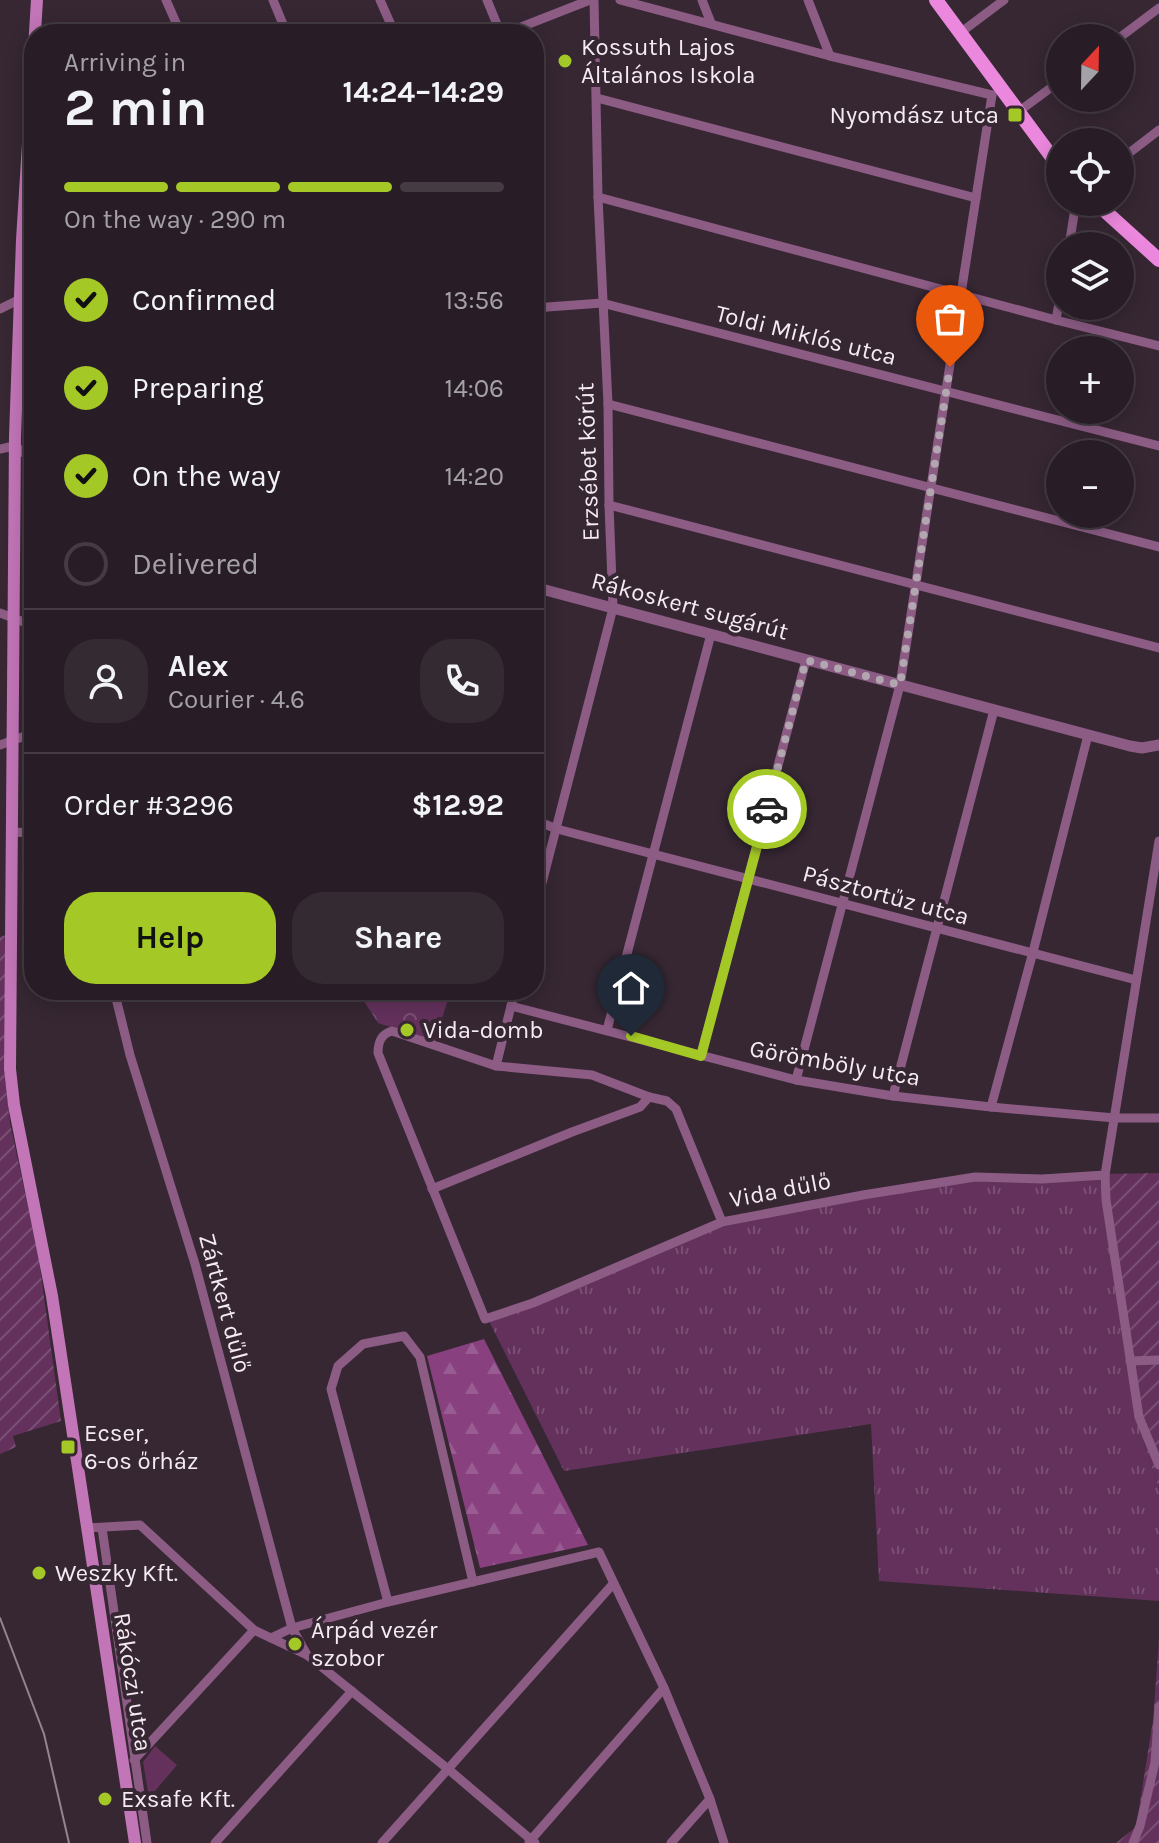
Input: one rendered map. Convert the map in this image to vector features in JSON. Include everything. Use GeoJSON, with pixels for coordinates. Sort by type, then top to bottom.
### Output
{"type":"FeatureCollection","features":[{"type":"Feature","properties":{"kind":"main road","name":"Rákóczi utca"},"geometry":{"type":"LineString","coordinates":[[36,24],[37,0]]}},
{"type":"Feature","properties":{"kind":"main road"},"geometry":{"type":"LineString","coordinates":[[936,0],[996,91],[1018,112],[1046,149]]}},
{"type":"Feature","properties":{"kind":"main road"},"geometry":{"type":"LineString","coordinates":[[1111,216],[1157,256]]}},
{"type":"Feature","properties":{"kind":"main road","name":"Rákóczi utca"},"geometry":{"type":"LineString","coordinates":[[24,268],[20,299],[15,449],[12,1088],[52,1296],[87,1528],[128,1761],[135,1843]]}},
{"type":"Feature","properties":{"kind":"street"},"geometry":{"type":"LineString","coordinates":[[166,0],[177,24]]}},
{"type":"Feature","properties":{"kind":"street"},"geometry":{"type":"LineString","coordinates":[[273,0],[283,24]]}},
{"type":"Feature","properties":{"kind":"street"},"geometry":{"type":"LineString","coordinates":[[380,0],[391,24]]}},
{"type":"Feature","properties":{"kind":"street"},"geometry":{"type":"LineString","coordinates":[[487,0],[498,24]]}},
{"type":"Feature","properties":{"kind":"street"},"geometry":{"type":"LineString","coordinates":[[528,24],[592,0]]}},
{"type":"Feature","properties":{"kind":"street","name":"Erzsébet körút"},"geometry":{"type":"LineString","coordinates":[[544,877],[613,608],[592,0]]}},
{"type":"Feature","properties":{"kind":"street"},"geometry":{"type":"LineString","coordinates":[[620,0],[830,56],[996,91],[976,198],[900,685],[796,1080]]}},
{"type":"Feature","properties":{"kind":"street"},"geometry":{"type":"LineString","coordinates":[[702,0],[711,23]]}},
{"type":"Feature","properties":{"kind":"street"},"geometry":{"type":"LineString","coordinates":[[808,0],[830,56]]}},
{"type":"Feature","properties":{"kind":"street"},"geometry":{"type":"LineString","coordinates":[[960,33],[1004,0]]}},
{"type":"Feature","properties":{"kind":"street"},"geometry":{"type":"LineString","coordinates":[[1134,27],[1159,8]]}},
{"type":"Feature","properties":{"kind":"street"},"geometry":{"type":"LineString","coordinates":[[1018,112],[1046,91]]}},
{"type":"Feature","properties":{"kind":"street"},"geometry":{"type":"LineString","coordinates":[[597,98],[976,198]]}},
{"type":"Feature","properties":{"kind":"street"},"geometry":{"type":"LineString","coordinates":[[1134,149],[1159,130]]}},
{"type":"Feature","properties":{"kind":"street"},"geometry":{"type":"LineString","coordinates":[[598,197],[1046,317]]}},
{"type":"Feature","properties":{"kind":"street"},"geometry":{"type":"LineString","coordinates":[[0,309],[20,299]]}},
{"type":"Feature","properties":{"kind":"street","name":"Toldi Miklós utca"},"geometry":{"type":"LineString","coordinates":[[544,307],[602,303],[1159,446]]}},
{"type":"Feature","properties":{"kind":"street"},"geometry":{"type":"LineString","coordinates":[[1056,320],[1159,346]]}},
{"type":"Feature","properties":{"kind":"street"},"geometry":{"type":"LineString","coordinates":[[18,348],[24,348]]}},
{"type":"Feature","properties":{"kind":"street"},"geometry":{"type":"LineString","coordinates":[[608,404],[1159,547]]}},
{"type":"Feature","properties":{"kind":"street"},"geometry":{"type":"LineString","coordinates":[[0,449],[9,447],[24,452]]}},
{"type":"Feature","properties":{"kind":"street"},"geometry":{"type":"LineString","coordinates":[[609,505],[1159,648]]}},
{"type":"Feature","properties":{"kind":"street","name":"Rákoskert sugárút"},"geometry":{"type":"LineString","coordinates":[[544,590],[1088,735],[1142,748],[1159,745]]}},
{"type":"Feature","properties":{"kind":"street"},"geometry":{"type":"LineString","coordinates":[[0,613],[24,622]]}},
{"type":"Feature","properties":{"kind":"street"},"geometry":{"type":"LineString","coordinates":[[607,1030],[711,634]]}},
{"type":"Feature","properties":{"kind":"street"},"geometry":{"type":"LineString","coordinates":[[701,1056],[806,660]]}},
{"type":"Feature","properties":{"kind":"street"},"geometry":{"type":"LineString","coordinates":[[893,1096],[994,710]]}},
{"type":"Feature","properties":{"kind":"street"},"geometry":{"type":"LineString","coordinates":[[991,1107],[1088,735]]}},
{"type":"Feature","properties":{"kind":"street"},"geometry":{"type":"LineString","coordinates":[[0,745],[24,736]]}},
{"type":"Feature","properties":{"kind":"street","name":"Pásztortűz utca"},"geometry":{"type":"LineString","coordinates":[[544,824],[1136,980]]}},
{"type":"Feature","properties":{"kind":"street"},"geometry":{"type":"LineString","coordinates":[[12,832],[24,833]]}},
{"type":"Feature","properties":{"kind":"street"},"geometry":{"type":"LineString","coordinates":[[1159,841],[1105,1175],[1106,1200],[1139,1417],[1159,1465]]}},
{"type":"Feature","properties":{"kind":"street","name":"Zártkert dűlő"},"geometry":{"type":"LineString","coordinates":[[116,1000],[130,1055],[195,1264],[292,1628],[307,1655]]}},
{"type":"Feature","properties":{"kind":"street"},"geometry":{"type":"LineString","coordinates":[[496,1066],[512,1000]]}},
{"type":"Feature","properties":{"kind":"street","name":"Görömböly utca"},"geometry":{"type":"LineString","coordinates":[[511,1006],[796,1080],[893,1096],[991,1107],[1115,1118],[1159,1118]]}},
{"type":"Feature","properties":{"kind":"street","name":"Vida dűlő"},"geometry":{"type":"LineString","coordinates":[[432,1189],[378,1053],[381,1038],[392,1031],[496,1066],[592,1075],[667,1101],[676,1109],[722,1222],[975,1177],[1042,1179],[1105,1175]]}},
{"type":"Feature","properties":{"kind":"street"},"geometry":{"type":"LineString","coordinates":[[649,1097],[640,1107],[432,1189],[485,1319],[533,1303],[722,1222]]}},
{"type":"Feature","properties":{"kind":"street"},"geometry":{"type":"LineString","coordinates":[[388,1602],[331,1389],[338,1366],[363,1344],[404,1336],[420,1357],[473,1582]]}},
{"type":"Feature","properties":{"kind":"street"},"geometry":{"type":"LineString","coordinates":[[1130,1361],[1159,1360]]}},
{"type":"Feature","properties":{"kind":"street"},"geometry":{"type":"LineString","coordinates":[[87,1528],[140,1525],[254,1630],[307,1655],[448,1769],[531,1842],[664,1688]]}},
{"type":"Feature","properties":{"kind":"street"},"geometry":{"type":"LineString","coordinates":[[102,1528],[128,1761],[147,1843]]}},
{"type":"Feature","properties":{"kind":"street"},"geometry":{"type":"LineString","coordinates":[[271,1638],[292,1628],[388,1602],[599,1552],[664,1688],[710,1799],[724,1843]]}},
{"type":"Feature","properties":{"kind":"street"},"geometry":{"type":"LineString","coordinates":[[382,1843],[613,1584]]}},
{"type":"Feature","properties":{"kind":"street"},"geometry":{"type":"LineString","coordinates":[[128,1761],[254,1630]]}},
{"type":"Feature","properties":{"kind":"street"},"geometry":{"type":"LineString","coordinates":[[215,1843],[352,1691]]}},
{"type":"Feature","properties":{"kind":"street"},"geometry":{"type":"LineString","coordinates":[[1133,1843],[1155,1762],[1159,1707]]}},
{"type":"Feature","properties":{"kind":"street"},"geometry":{"type":"LineString","coordinates":[[671,1843],[710,1799]]}},
{"type":"Feature","properties":{"kind":"green space"},"geometry":{"type":"Polygon","coordinates":[[[6,935],[4,1070],[10,1123],[38,1253],[61,1421],[13,1436],[16,1447],[0,1454],[0,937],[6,935]]]}},
{"type":"Feature","properties":{"kind":"green space"},"geometry":{"type":"Polygon","coordinates":[[[363,1000],[448,1000],[435,1041],[378,1023],[363,1000]]]}},
{"type":"Feature","properties":{"kind":"green space"},"geometry":{"type":"Polygon","coordinates":[[[1159,1173],[1159,1489],[1142,1437],[1100,1174],[1159,1173]]]}},
{"type":"Feature","properties":{"kind":"green space"},"geometry":{"type":"Polygon","coordinates":[[[1100,1180],[1142,1437],[1159,1489],[1159,1601],[879,1581],[871,1424],[564,1471],[489,1321],[717,1228],[863,1195],[977,1181],[1100,1180]]]}},
{"type":"Feature","properties":{"kind":"green space"},"geometry":{"type":"Polygon","coordinates":[[[484,1339],[588,1545],[480,1568],[427,1356],[484,1339]]]}},
{"type":"Feature","properties":{"kind":"green space"},"geometry":{"type":"Polygon","coordinates":[[[1159,1639],[1159,1843],[1116,1843],[1136,1827],[1153,1720],[1159,1639]]]}},
{"type":"Feature","properties":{"kind":"green space"},"geometry":{"type":"Polygon","coordinates":[[[155,1746],[177,1765],[149,1798],[143,1762],[155,1746]]]}},
{"type":"Feature","properties":{"kind":"railway"},"geometry":{"type":"LineString","coordinates":[[0,1618],[44,1734],[69,1843]]}},
{"type":"Feature","properties":{"kind":"way so far"},"geometry":{"type":"LineString","coordinates":[[767,809],[806,660],[900,685],[950,367]]}},
{"type":"Feature","properties":{"kind":"place","name":"Kossuth Lajos Általános Iskola"},"geometry":{"type":"Point","coordinates":[565,61]}},
{"type":"Feature","properties":{"kind":"place","name":"Nyomdász utca"},"geometry":{"type":"Point","coordinates":[1015,115]}},
{"type":"Feature","properties":{"kind":"place","name":"Vida-domb"},"geometry":{"type":"Point","coordinates":[407,1030]}},
{"type":"Feature","properties":{"kind":"place","name":"Ecser, 6-os őrház"},"geometry":{"type":"Point","coordinates":[68,1447]}},
{"type":"Feature","properties":{"kind":"place","name":"Weszky Kft."},"geometry":{"type":"Point","coordinates":[39,1573]}},
{"type":"Feature","properties":{"kind":"place","name":"Árpád vezér szobor"},"geometry":{"type":"Point","coordinates":[295,1644]}},
{"type":"Feature","properties":{"kind":"place","name":"Exsafe Kft."},"geometry":{"type":"Point","coordinates":[105,1799]}},
{"type":"Feature","properties":{"kind":"route"},"geometry":{"type":"LineString","coordinates":[[631,1036],[701,1056],[767,809]]}}]}
